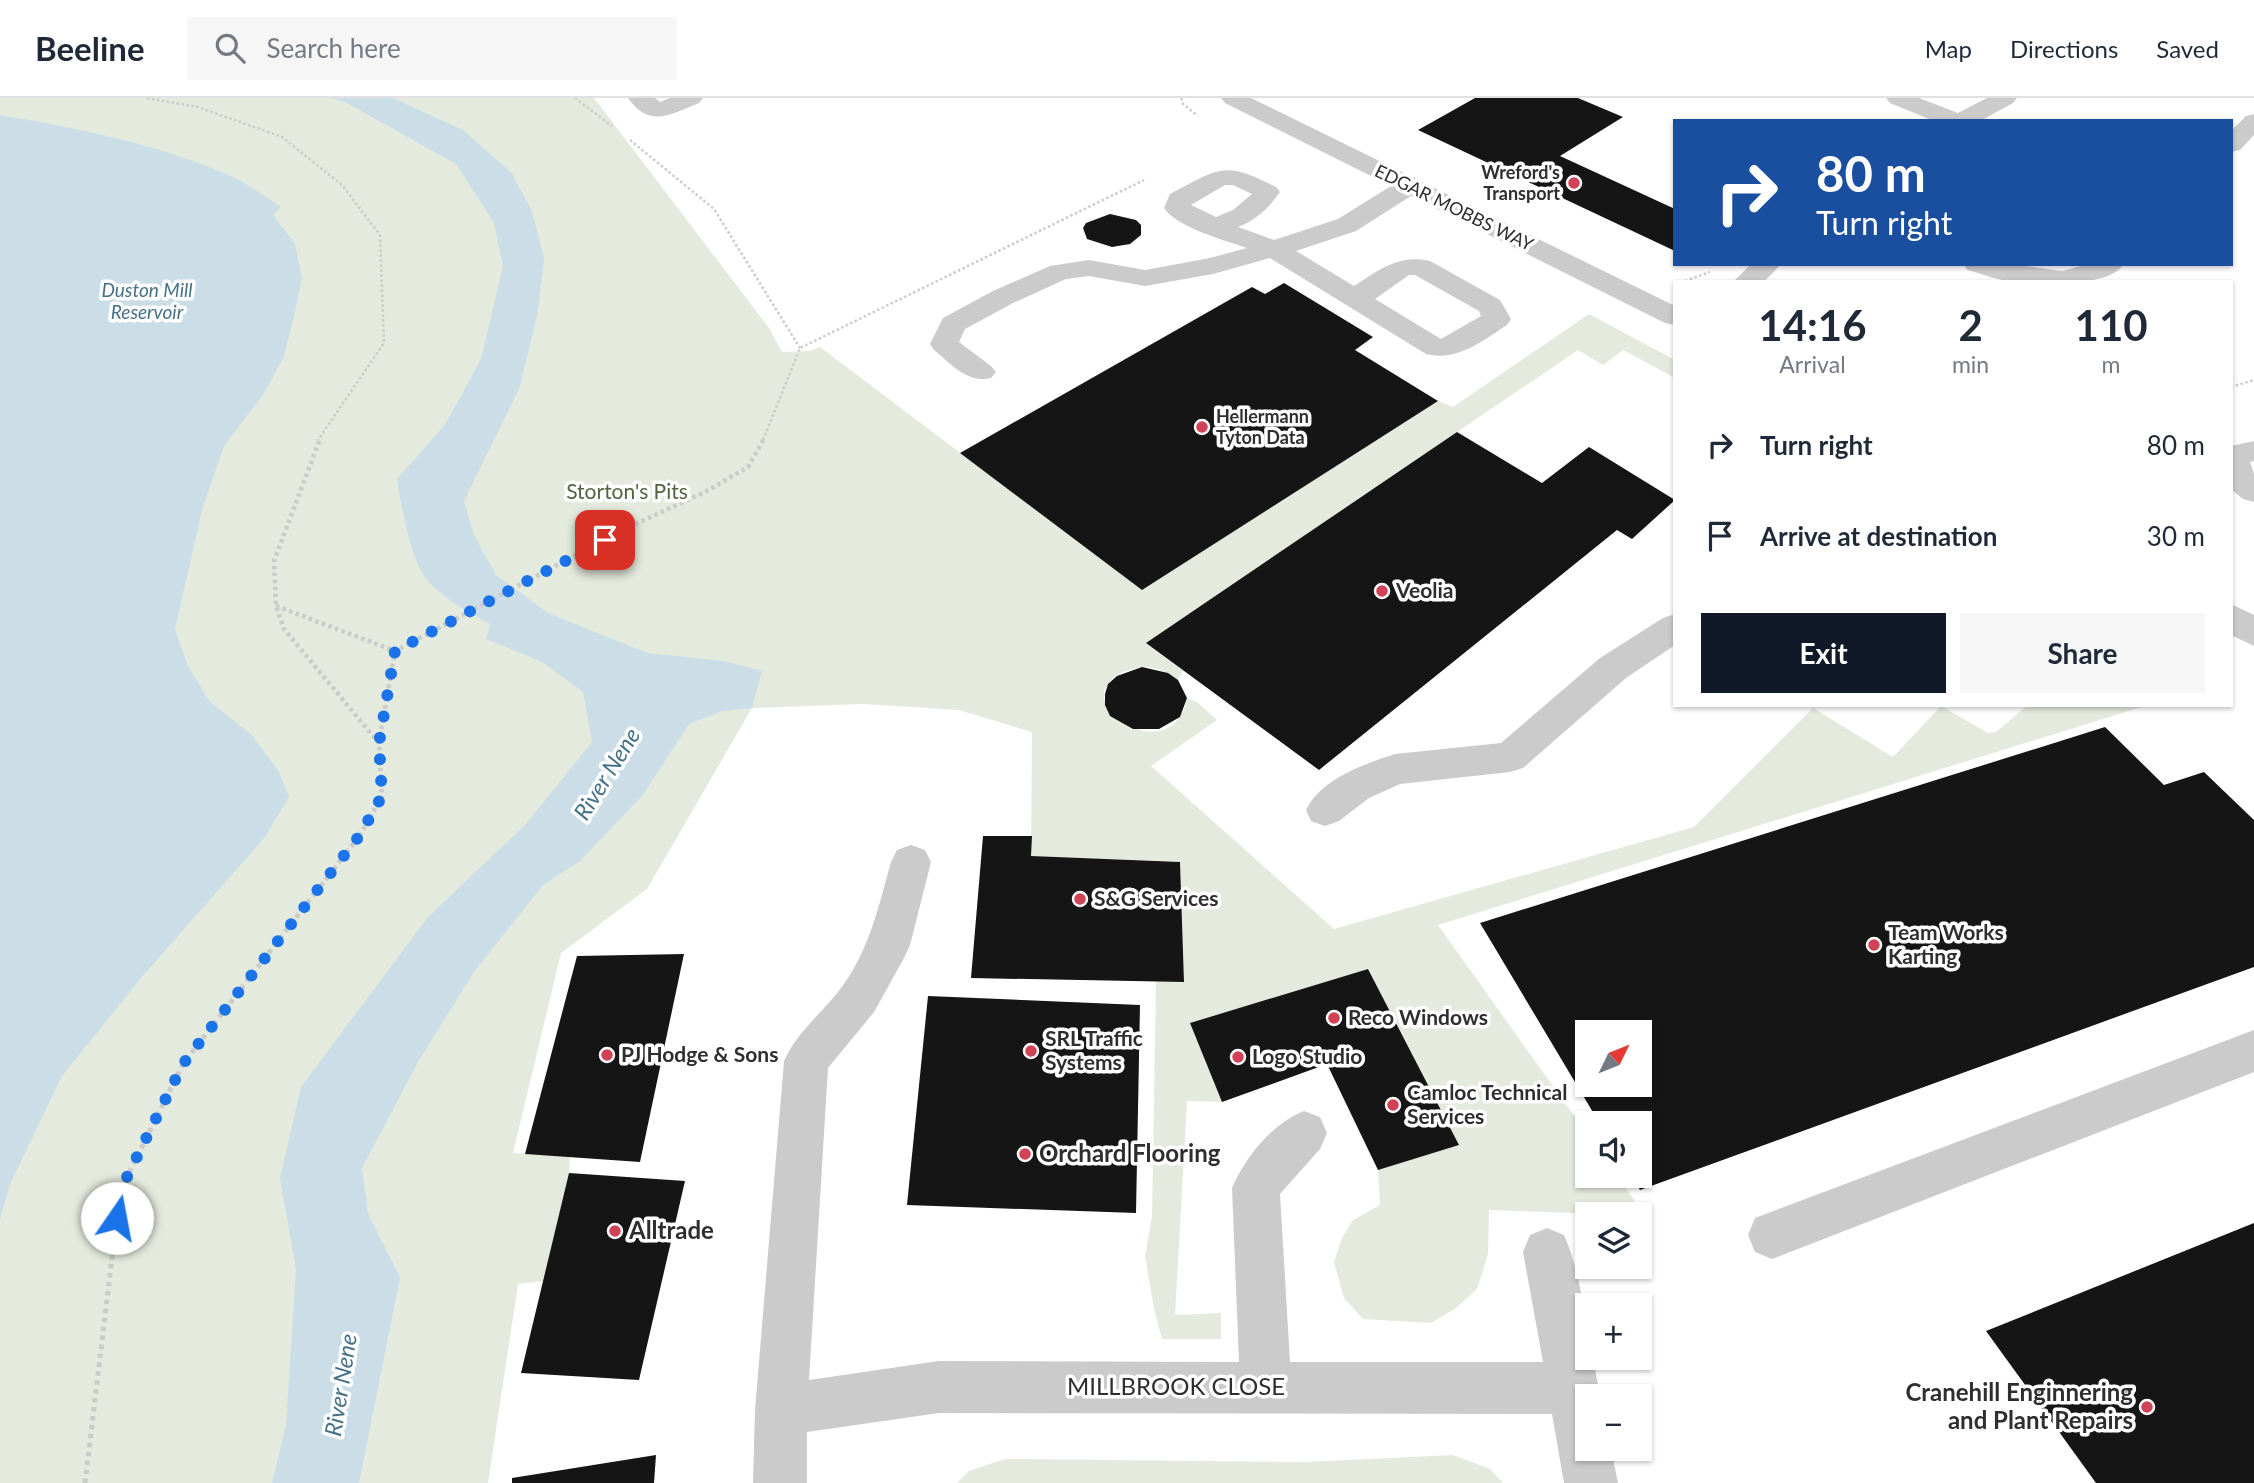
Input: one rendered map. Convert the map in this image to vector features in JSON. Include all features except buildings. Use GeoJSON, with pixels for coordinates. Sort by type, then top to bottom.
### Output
{"type":"FeatureCollection","features":[{"type":"Feature","properties":{"kind":"street"},"geometry":{"type":"LineString","coordinates":[[640,98],[657,111],[691,98]]}},
{"type":"Feature","properties":{"kind":"street"},"geometry":{"type":"LineString","coordinates":[[1898,98],[1951,119]]}},
{"type":"Feature","properties":{"kind":"street"},"geometry":{"type":"LineString","coordinates":[[1966,119],[2005,98]]}},
{"type":"Feature","properties":{"kind":"street","name":"EDGAR MOBBS WAY"},"geometry":{"type":"LineString","coordinates":[[1254,102],[1409,186],[1673,316]]}},
{"type":"Feature","properties":{"kind":"street"},"geometry":{"type":"LineString","coordinates":[[2233,143],[2254,121]]}},
{"type":"Feature","properties":{"kind":"street"},"geometry":{"type":"LineString","coordinates":[[981,372],[944,344],[953,324],[1003,297],[1059,272],[1089,268],[1145,278],[1213,266],[1347,226],[1409,186]]}},
{"type":"Feature","properties":{"kind":"street"},"geometry":{"type":"LineString","coordinates":[[1209,226],[1274,248],[1361,300]]}},
{"type":"Feature","properties":{"kind":"street"},"geometry":{"type":"LineString","coordinates":[[1749,280],[1766,266]]}},
{"type":"Feature","properties":{"kind":"street"},"geometry":{"type":"LineString","coordinates":[[1984,266],[2018,276],[2049,280]]}},
{"type":"Feature","properties":{"kind":"street"},"geometry":{"type":"LineString","coordinates":[[2064,280],[2079,278],[2106,266]]}},
{"type":"Feature","properties":{"kind":"street"},"geometry":{"type":"LineString","coordinates":[[2254,451],[2234,456],[2236,476],[2254,491]]}},
{"type":"Feature","properties":{"kind":"street"},"geometry":{"type":"LineString","coordinates":[[2233,618],[2254,633]]}},
{"type":"Feature","properties":{"kind":"street"},"geometry":{"type":"LineString","coordinates":[[1325,810],[1355,787],[1395,769],[1510,757],[1614,668],[1673,627]]}},
{"type":"Feature","properties":{"kind":"street"},"geometry":{"type":"LineString","coordinates":[[780,1483],[781,1410],[806,1061],[859,998],[889,946],[911,862]]}},
{"type":"Feature","properties":{"kind":"street"},"geometry":{"type":"LineString","coordinates":[[1772,1235],[2254,1051]]}},
{"type":"Feature","properties":{"kind":"street"},"geometry":{"type":"LineString","coordinates":[[1266,1387],[1255,1188],[1275,1162],[1304,1133]]}},
{"type":"Feature","properties":{"kind":"street"},"geometry":{"type":"LineString","coordinates":[[1547,1252],[1591,1483]]}},
{"type":"Feature","properties":{"kind":"street","name":"MILLBROOK CLOSE"},"geometry":{"type":"LineString","coordinates":[[781,1410],[939,1387],[1573,1388]]}},
{"type":"Feature","properties":{"kind":"path"},"geometry":{"type":"LineString","coordinates":[[147,98],[198,107],[282,137],[342,185],[380,235],[384,344],[316,444],[274,561],[276,606],[284,629],[379,743]]}},
{"type":"Feature","properties":{"kind":"path"},"geometry":{"type":"LineString","coordinates":[[575,98],[618,131]]}},
{"type":"Feature","properties":{"kind":"path"},"geometry":{"type":"LineString","coordinates":[[629,140],[714,209],[800,348]]}},
{"type":"Feature","properties":{"kind":"path"},"geometry":{"type":"LineString","coordinates":[[2233,386],[2254,380]]}},
{"type":"Feature","properties":{"kind":"path"},"geometry":{"type":"LineString","coordinates":[[276,606],[395,651],[629,527]]}},
{"type":"Feature","properties":{"kind":"path"},"geometry":{"type":"LineString","coordinates":[[85,1483],[120,1191],[183,1064],[360,835],[382,796],[379,743],[395,651]]}},
{"type":"Feature","properties":{"kind":"green space","name":"Duston Mill Reservoir"},"geometry":{"type":"Polygon","coordinates":[[[0,98],[594,98],[769,328],[782,352],[810,351],[820,347],[1142,590],[1438,401],[1453,407],[1589,314],[1673,359],[1673,377],[1623,350],[1603,365],[1578,350],[1146,643],[1183,671],[1178,680],[1166,672],[1140,667],[1126,671],[1108,684],[1104,698],[1111,713],[1125,724],[1143,731],[1162,730],[1177,720],[1187,698],[1197,702],[1217,720],[1151,766],[1334,929],[1694,827],[1813,708],[1893,757],[1940,707],[1988,733],[1996,732],[2026,707],[2142,707],[1438,925],[1575,1117],[1575,1188],[1626,1188],[1636,1202],[1575,1202],[1575,1213],[1489,1210],[1488,1254],[1477,1289],[1456,1308],[1431,1323],[1363,1319],[1344,1298],[1334,1262],[1342,1238],[1353,1220],[1380,1205],[1378,1170],[1459,1145],[1368,969],[1190,1023],[1222,1102],[1187,1101],[1175,1315],[1221,1313],[1221,1339],[1162,1339],[1145,1256],[1152,1217],[1156,981],[1184,982],[1180,862],[1031,856],[1032,732],[959,710],[863,704],[752,708],[647,889],[561,953],[513,1153],[570,1157],[569,1173],[544,1281],[518,1284],[488,1483],[0,1483],[0,98]]]}},
{"type":"Feature","properties":{"kind":"green space"},"geometry":{"type":"Polygon","coordinates":[[[1453,1455],[1490,1469],[1503,1483],[957,1483],[969,1471],[1005,1459],[1306,1462],[1453,1455]]]}},
{"type":"Feature","properties":{"kind":"water","name":"River Nene"},"geometry":{"type":"Polygon","coordinates":[[[330,98],[393,98],[463,130],[511,172],[532,211],[544,258],[538,312],[519,389],[464,501],[474,535],[496,575],[548,613],[647,653],[724,661],[762,671],[752,708],[722,711],[689,724],[642,796],[580,861],[543,885],[473,973],[418,1062],[362,1168],[368,1214],[400,1277],[359,1483],[272,1483],[286,1425],[296,1269],[280,1178],[301,1087],[428,917],[525,825],[592,742],[583,692],[542,662],[486,639],[490,624],[450,600],[428,581],[412,547],[401,503],[397,479],[445,425],[481,359],[503,266],[494,223],[456,164],[345,102],[330,98]]]}},
{"type":"Feature","properties":{"kind":"water","name":"Duston Mill Reservoir"},"geometry":{"type":"Polygon","coordinates":[[[0,115],[90,132],[149,147],[207,166],[241,181],[281,207],[273,215],[295,244],[302,278],[284,356],[265,392],[224,446],[202,510],[175,629],[187,664],[209,701],[252,735],[279,772],[289,797],[265,837],[141,978],[62,1076],[10,1184],[0,1220],[0,115]]]}},
{"type":"Feature","properties":{"kind":"place","name":"Wreford's Transport"},"geometry":{"type":"Point","coordinates":[1574,183]}},
{"type":"Feature","properties":{"kind":"place","name":"Hellermann Tyton Data"},"geometry":{"type":"Point","coordinates":[1202,427]}},
{"type":"Feature","properties":{"kind":"place","name":"Veolia"},"geometry":{"type":"Point","coordinates":[1382,591]}},
{"type":"Feature","properties":{"kind":"place","name":"S&G Services"},"geometry":{"type":"Point","coordinates":[1080,899]}},
{"type":"Feature","properties":{"kind":"place","name":"Team Works Karting"},"geometry":{"type":"Point","coordinates":[1874,945]}},
{"type":"Feature","properties":{"kind":"place","name":"Reco Windows"},"geometry":{"type":"Point","coordinates":[1334,1018]}},
{"type":"Feature","properties":{"kind":"place","name":"SRL Traffic Systems"},"geometry":{"type":"Point","coordinates":[1031,1051]}},
{"type":"Feature","properties":{"kind":"place","name":"PJ Hodge & Sons"},"geometry":{"type":"Point","coordinates":[607,1055]}},
{"type":"Feature","properties":{"kind":"place","name":"Logo Studio"},"geometry":{"type":"Point","coordinates":[1238,1057]}},
{"type":"Feature","properties":{"kind":"place","name":"Camloc Technical Services"},"geometry":{"type":"Point","coordinates":[1393,1105]}},
{"type":"Feature","properties":{"kind":"place","name":"Orchard Flooring"},"geometry":{"type":"Point","coordinates":[1025,1154]}},
{"type":"Feature","properties":{"kind":"place","name":"Alltrade"},"geometry":{"type":"Point","coordinates":[615,1231]}},
{"type":"Feature","properties":{"kind":"place","name":"Cranehill Enginnering and Plant Repairs"},"geometry":{"type":"Point","coordinates":[2147,1407]}},
{"type":"Feature","properties":{"kind":"route"},"geometry":{"type":"LineString","coordinates":[[117,1218],[120,1191],[183,1064],[360,835],[382,796],[379,743],[395,651],[605,540]]}},
{"type":"Feature","properties":{"kind":"park label","name":"Storton's Pits"},"geometry":{"type":"Point","coordinates":[627,492]}}]}
